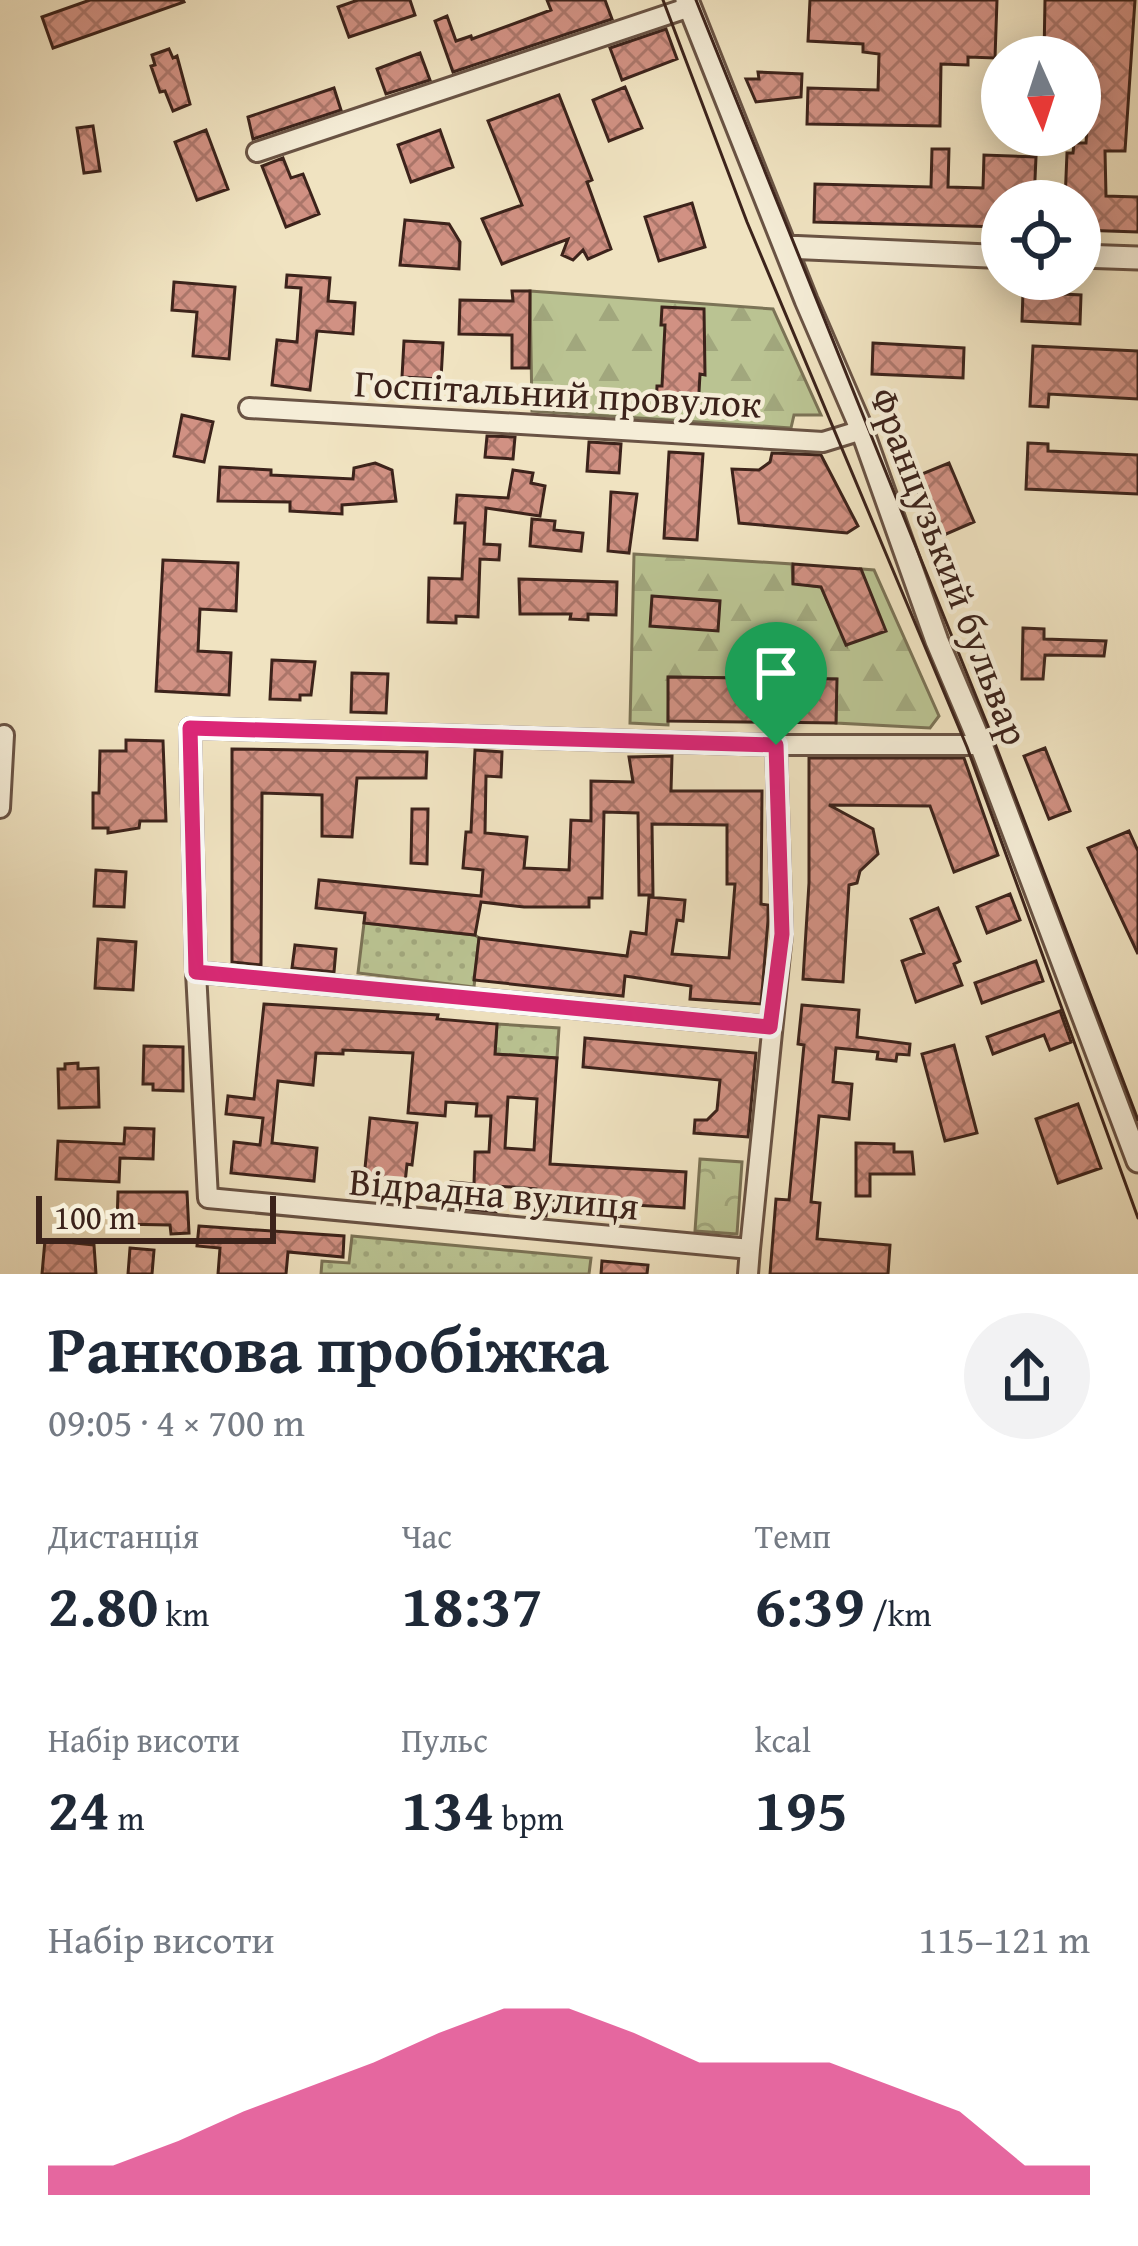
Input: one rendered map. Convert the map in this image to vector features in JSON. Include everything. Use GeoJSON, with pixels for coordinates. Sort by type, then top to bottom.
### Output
{"type":"FeatureCollection","features":[{"type":"Feature","properties":{"kind":"street"},"geometry":{"type":"LineString","coordinates":[[257,152],[688,3]]}},
{"type":"Feature","properties":{"kind":"street","name":"Французький бульвар"},"geometry":{"type":"LineString","coordinates":[[688,3],[862,430],[929,620],[1138,1161]]}},
{"type":"Feature","properties":{"kind":"street"},"geometry":{"type":"LineString","coordinates":[[786,247],[981,254]]}},
{"type":"Feature","properties":{"kind":"street"},"geometry":{"type":"LineString","coordinates":[[1101,257],[1138,258]]}},
{"type":"Feature","properties":{"kind":"street","name":"Госпітальний провулок"},"geometry":{"type":"LineString","coordinates":[[249,408],[824,442],[862,430]]}},
{"type":"Feature","properties":{"kind":"street"},"geometry":{"type":"LineString","coordinates":[[770,1027],[196,972],[190,728],[776,745],[981,745]]}},
{"type":"Feature","properties":{"kind":"street"},"geometry":{"type":"LineString","coordinates":[[0,808],[4,735]]}},
{"type":"Feature","properties":{"kind":"street"},"geometry":{"type":"LineString","coordinates":[[748,1274],[782,934],[776,745]]}},
{"type":"Feature","properties":{"kind":"street","name":"Відрадна вулиця"},"geometry":{"type":"LineString","coordinates":[[196,972],[208,1198],[750,1249]]}},
{"type":"Feature","properties":{"kind":"green space"},"geometry":{"type":"Polygon","coordinates":[[[530,291],[773,309],[821,415],[794,415],[791,428],[532,411],[530,291]]]}},
{"type":"Feature","properties":{"kind":"green space"},"geometry":{"type":"Polygon","coordinates":[[[634,554],[792,564],[793,583],[821,587],[847,645],[865,583],[861,569],[874,570],[939,716],[930,728],[836,723],[836,679],[669,677],[668,725],[630,723],[634,554]]]}},
{"type":"Feature","properties":{"kind":"green space"},"geometry":{"type":"Polygon","coordinates":[[[364,923],[475,935],[479,938],[474,987],[358,973],[364,923]]]}},
{"type":"Feature","properties":{"kind":"green space"},"geometry":{"type":"Polygon","coordinates":[[[497,1024],[559,1028],[557,1058],[495,1054],[497,1024]]]}},
{"type":"Feature","properties":{"kind":"green space"},"geometry":{"type":"Polygon","coordinates":[[[700,1159],[742,1162],[737,1234],[695,1231],[700,1159]]]}},
{"type":"Feature","properties":{"kind":"green space"},"geometry":{"type":"Polygon","coordinates":[[[352,1236],[591,1258],[589,1274],[321,1274],[322,1261],[349,1263],[352,1236]]]}},
{"type":"Feature","properties":{"kind":"building"},"geometry":{"type":"Polygon","coordinates":[[[90,0],[184,2],[53,48],[42,17],[90,0]]]}},
{"type":"Feature","properties":{"kind":"building"},"geometry":{"type":"Polygon","coordinates":[[[358,0],[410,0],[415,15],[349,37],[338,7],[358,0]]]}},
{"type":"Feature","properties":{"kind":"building"},"geometry":{"type":"Polygon","coordinates":[[[547,0],[605,0],[612,19],[453,72],[435,21],[447,16],[456,41],[472,39],[551,10],[547,0]]]}},
{"type":"Feature","properties":{"kind":"building"},"geometry":{"type":"Polygon","coordinates":[[[810,0],[997,0],[996,36],[981,36],[981,57],[968,57],[968,65],[941,64],[940,126],[807,124],[808,88],[878,90],[879,54],[863,52],[863,44],[808,41],[810,0]]]}},
{"type":"Feature","properties":{"kind":"building"},"geometry":{"type":"Polygon","coordinates":[[[1045,0],[1135,0],[1125,151],[1105,151],[1106,196],[1138,197],[1138,232],[1101,231],[1101,180],[1066,180],[1067,156],[1101,156],[1101,36],[1044,36],[1045,0]]]}},
{"type":"Feature","properties":{"kind":"building"},"geometry":{"type":"Polygon","coordinates":[[[666,29],[677,59],[622,80],[610,48],[666,29]]]}},
{"type":"Feature","properties":{"kind":"building"},"geometry":{"type":"Polygon","coordinates":[[[169,49],[173,58],[177,56],[190,104],[173,111],[151,66],[155,65],[152,55],[169,49]]]}},
{"type":"Feature","properties":{"kind":"building"},"geometry":{"type":"Polygon","coordinates":[[[420,53],[430,80],[386,94],[377,69],[420,53]]]}},
{"type":"Feature","properties":{"kind":"building"},"geometry":{"type":"Polygon","coordinates":[[[758,72],[802,74],[801,97],[756,102],[746,79],[759,79],[758,72]]]}},
{"type":"Feature","properties":{"kind":"building"},"geometry":{"type":"Polygon","coordinates":[[[625,87],[642,128],[609,141],[593,100],[625,87]]]}},
{"type":"Feature","properties":{"kind":"building"},"geometry":{"type":"Polygon","coordinates":[[[334,88],[341,110],[253,139],[248,117],[334,88]]]}},
{"type":"Feature","properties":{"kind":"building"},"geometry":{"type":"Polygon","coordinates":[[[559,95],[592,180],[587,182],[611,249],[588,259],[583,250],[573,260],[562,255],[568,239],[502,264],[482,219],[522,205],[488,121],[559,95]]]}},
{"type":"Feature","properties":{"kind":"building"},"geometry":{"type":"Polygon","coordinates":[[[93,126],[100,171],[84,173],[77,128],[93,126]]]}},
{"type":"Feature","properties":{"kind":"building"},"geometry":{"type":"Polygon","coordinates":[[[206,130],[228,189],[197,200],[175,142],[206,130]]]}},
{"type":"Feature","properties":{"kind":"building"},"geometry":{"type":"Polygon","coordinates":[[[440,130],[453,167],[411,182],[398,145],[440,130]]]}},
{"type":"Feature","properties":{"kind":"building"},"geometry":{"type":"Polygon","coordinates":[[[932,149],[949,149],[948,187],[981,188],[981,226],[814,222],[815,184],[931,187],[932,149]]]}},
{"type":"Feature","properties":{"kind":"building"},"geometry":{"type":"Polygon","coordinates":[[[984,156],[1036,157],[1035,180],[983,180],[984,156]]]}},
{"type":"Feature","properties":{"kind":"building"},"geometry":{"type":"Polygon","coordinates":[[[283,158],[291,178],[303,174],[319,214],[286,227],[262,166],[283,158]]]}},
{"type":"Feature","properties":{"kind":"building"},"geometry":{"type":"Polygon","coordinates":[[[692,203],[705,247],[659,261],[645,217],[692,203]]]}},
{"type":"Feature","properties":{"kind":"building"},"geometry":{"type":"Polygon","coordinates":[[[405,220],[449,224],[460,242],[459,269],[400,265],[405,220]]]}},
{"type":"Feature","properties":{"kind":"building"},"geometry":{"type":"Polygon","coordinates":[[[287,275],[330,278],[328,301],[355,303],[353,334],[317,331],[310,390],[272,385],[277,340],[297,342],[301,288],[286,287],[287,275]]]}},
{"type":"Feature","properties":{"kind":"building"},"geometry":{"type":"Polygon","coordinates":[[[174,282],[235,287],[229,359],[193,356],[197,312],[172,310],[174,282]]]}},
{"type":"Feature","properties":{"kind":"building"},"geometry":{"type":"Polygon","coordinates":[[[512,291],[530,291],[529,368],[512,368],[512,335],[459,334],[460,300],[513,301],[512,291]]]}},
{"type":"Feature","properties":{"kind":"building"},"geometry":{"type":"Polygon","coordinates":[[[1023,300],[1081,300],[1080,324],[1022,321],[1023,300]]]}},
{"type":"Feature","properties":{"kind":"building"},"geometry":{"type":"Polygon","coordinates":[[[662,307],[704,309],[705,375],[700,374],[698,410],[656,407],[657,386],[662,386],[662,307]]]}},
{"type":"Feature","properties":{"kind":"building"},"geometry":{"type":"Polygon","coordinates":[[[404,341],[443,343],[441,379],[402,377],[404,341]]]}},
{"type":"Feature","properties":{"kind":"building"},"geometry":{"type":"Polygon","coordinates":[[[873,343],[964,348],[963,378],[872,374],[873,343]]]}},
{"type":"Feature","properties":{"kind":"building"},"geometry":{"type":"Polygon","coordinates":[[[1033,346],[1138,351],[1138,399],[1049,394],[1048,407],[1030,406],[1033,346]]]}},
{"type":"Feature","properties":{"kind":"building"},"geometry":{"type":"Polygon","coordinates":[[[182,415],[213,422],[204,462],[174,456],[182,415]]]}},
{"type":"Feature","properties":{"kind":"building"},"geometry":{"type":"Polygon","coordinates":[[[487,436],[515,437],[513,459],[485,457],[487,436]]]}},
{"type":"Feature","properties":{"kind":"building"},"geometry":{"type":"Polygon","coordinates":[[[589,442],[621,444],[619,473],[587,471],[589,442]]]}},
{"type":"Feature","properties":{"kind":"building"},"geometry":{"type":"Polygon","coordinates":[[[1028,443],[1048,444],[1048,451],[1138,455],[1138,494],[1026,489],[1028,443]]]}},
{"type":"Feature","properties":{"kind":"building"},"geometry":{"type":"Polygon","coordinates":[[[669,452],[703,454],[697,540],[664,538],[669,452]]]}},
{"type":"Feature","properties":{"kind":"building"},"geometry":{"type":"Polygon","coordinates":[[[772,453],[821,455],[858,526],[847,533],[739,523],[732,469],[759,470],[770,462],[772,453]]]}},
{"type":"Feature","properties":{"kind":"building"},"geometry":{"type":"Polygon","coordinates":[[[375,463],[392,470],[396,501],[342,505],[342,514],[290,511],[290,502],[218,501],[220,467],[353,479],[354,468],[375,463]]]}},
{"type":"Feature","properties":{"kind":"building"},"geometry":{"type":"Polygon","coordinates":[[[949,463],[974,522],[937,538],[912,478],[949,463]]]}},
{"type":"Feature","properties":{"kind":"building"},"geometry":{"type":"Polygon","coordinates":[[[513,470],[533,473],[531,483],[545,486],[540,516],[486,508],[484,544],[500,545],[499,560],[480,559],[478,617],[456,616],[456,623],[428,622],[429,578],[462,579],[465,523],[455,523],[457,495],[508,498],[513,470]]]}},
{"type":"Feature","properties":{"kind":"building"},"geometry":{"type":"Polygon","coordinates":[[[611,492],[637,494],[629,553],[608,551],[611,492]]]}},
{"type":"Feature","properties":{"kind":"building"},"geometry":{"type":"Polygon","coordinates":[[[532,519],[555,521],[554,530],[583,533],[581,551],[530,546],[532,519]]]}},
{"type":"Feature","properties":{"kind":"building"},"geometry":{"type":"Polygon","coordinates":[[[163,560],[238,563],[236,611],[200,609],[198,651],[231,653],[229,695],[156,691],[163,560]]]}},
{"type":"Feature","properties":{"kind":"building"},"geometry":{"type":"Polygon","coordinates":[[[793,564],[861,569],[886,631],[846,645],[821,587],[793,584],[793,564]]]}},
{"type":"Feature","properties":{"kind":"building"},"geometry":{"type":"Polygon","coordinates":[[[519,579],[617,582],[616,615],[588,614],[588,620],[570,619],[571,614],[520,614],[519,579]]]}},
{"type":"Feature","properties":{"kind":"building"},"geometry":{"type":"Polygon","coordinates":[[[652,596],[720,601],[718,631],[650,626],[652,596]]]}},
{"type":"Feature","properties":{"kind":"building"},"geometry":{"type":"Polygon","coordinates":[[[1023,628],[1044,629],[1044,639],[1106,641],[1104,656],[1045,655],[1043,679],[1022,679],[1023,628]]]}},
{"type":"Feature","properties":{"kind":"building"},"geometry":{"type":"Polygon","coordinates":[[[272,660],[315,662],[311,695],[300,695],[300,700],[270,699],[272,660]]]}},
{"type":"Feature","properties":{"kind":"building"},"geometry":{"type":"Polygon","coordinates":[[[352,673],[388,674],[386,713],[351,712],[352,673]]]}},
{"type":"Feature","properties":{"kind":"building"},"geometry":{"type":"Polygon","coordinates":[[[668,677],[837,679],[836,723],[668,721],[668,677]]]}},
{"type":"Feature","properties":{"kind":"building"},"geometry":{"type":"Polygon","coordinates":[[[126,740],[163,741],[166,821],[140,821],[139,828],[108,833],[108,828],[93,828],[100,751],[126,751],[126,740]]]}},
{"type":"Feature","properties":{"kind":"building"},"geometry":{"type":"Polygon","coordinates":[[[1045,748],[1070,811],[1049,819],[1024,756],[1045,748]]]}},
{"type":"Feature","properties":{"kind":"building"},"geometry":{"type":"Polygon","coordinates":[[[232,749],[427,752],[426,778],[357,778],[352,837],[322,836],[322,795],[262,793],[261,965],[232,962],[232,749]]]}},
{"type":"Feature","properties":{"kind":"building"},"geometry":{"type":"Polygon","coordinates":[[[475,750],[502,752],[501,777],[486,776],[485,833],[527,837],[524,868],[569,870],[571,820],[591,821],[591,781],[633,782],[629,757],[672,756],[671,791],[762,791],[761,904],[768,905],[768,921],[761,1004],[690,999],[691,986],[625,976],[623,996],[474,980],[479,938],[627,956],[631,932],[646,934],[649,897],[685,900],[672,954],[729,958],[735,884],[727,884],[727,825],[652,824],[653,895],[639,895],[638,813],[604,812],[602,898],[589,898],[589,907],[481,902],[475,935],[364,923],[365,913],[316,908],[319,880],[481,896],[483,870],[463,868],[466,832],[471,832],[475,750]]]}},
{"type":"Feature","properties":{"kind":"building"},"geometry":{"type":"Polygon","coordinates":[[[809,758],[964,758],[998,855],[954,872],[930,806],[829,805],[873,829],[878,854],[860,871],[857,883],[849,885],[843,982],[803,979],[809,758]]]}},
{"type":"Feature","properties":{"kind":"building"},"geometry":{"type":"Polygon","coordinates":[[[412,809],[428,809],[427,864],[411,863],[412,809]]]}},
{"type":"Feature","properties":{"kind":"building"},"geometry":{"type":"Polygon","coordinates":[[[1129,831],[1138,851],[1138,954],[1088,848],[1129,831]]]}},
{"type":"Feature","properties":{"kind":"building"},"geometry":{"type":"Polygon","coordinates":[[[96,870],[126,872],[124,907],[94,906],[96,870]]]}},
{"type":"Feature","properties":{"kind":"building"},"geometry":{"type":"Polygon","coordinates":[[[1010,894],[1020,920],[987,933],[977,907],[1010,894]]]}},
{"type":"Feature","properties":{"kind":"building"},"geometry":{"type":"Polygon","coordinates":[[[938,908],[960,961],[954,964],[962,985],[916,1002],[902,961],[924,953],[911,919],[938,908]]]}},
{"type":"Feature","properties":{"kind":"building"},"geometry":{"type":"Polygon","coordinates":[[[98,939],[136,942],[133,990],[95,988],[98,939]]]}},
{"type":"Feature","properties":{"kind":"building"},"geometry":{"type":"Polygon","coordinates":[[[295,945],[336,949],[334,972],[292,968],[295,945]]]}},
{"type":"Feature","properties":{"kind":"building"},"geometry":{"type":"Polygon","coordinates":[[[1036,961],[1043,981],[982,1003],[975,983],[1036,961]]]}},
{"type":"Feature","properties":{"kind":"building"},"geometry":{"type":"Polygon","coordinates":[[[264,1004],[438,1015],[437,1019],[497,1024],[495,1054],[557,1058],[550,1164],[686,1172],[684,1208],[548,1200],[546,1216],[535,1215],[536,1189],[497,1186],[496,1212],[449,1207],[451,1182],[474,1184],[475,1152],[489,1152],[491,1116],[476,1116],[477,1104],[446,1102],[445,1116],[408,1113],[413,1053],[316,1053],[313,1085],[278,1081],[272,1143],[317,1148],[314,1181],[231,1173],[234,1142],[260,1145],[263,1118],[226,1114],[228,1096],[254,1099],[264,1004]],[[508,1097],[505,1148],[534,1150],[537,1099],[508,1097]]]}},
{"type":"Feature","properties":{"kind":"building"},"geometry":{"type":"Polygon","coordinates":[[[802,1005],[859,1010],[857,1037],[910,1044],[909,1055],[897,1054],[896,1061],[877,1059],[878,1052],[836,1048],[833,1082],[852,1084],[849,1119],[819,1116],[811,1202],[820,1203],[817,1239],[890,1245],[888,1274],[770,1274],[776,1199],[789,1200],[804,1045],[798,1044],[802,1005]]]}},
{"type":"Feature","properties":{"kind":"building"},"geometry":{"type":"Polygon","coordinates":[[[1060,1011],[1071,1042],[1050,1050],[1044,1035],[993,1054],[987,1037],[1060,1011]]]}},
{"type":"Feature","properties":{"kind":"building"},"geometry":{"type":"Polygon","coordinates":[[[585,1038],[756,1053],[748,1137],[694,1133],[695,1120],[707,1120],[717,1110],[720,1080],[583,1067],[585,1038]]]}},
{"type":"Feature","properties":{"kind":"building"},"geometry":{"type":"Polygon","coordinates":[[[954,1045],[977,1133],[945,1141],[922,1054],[954,1045]]]}},
{"type":"Feature","properties":{"kind":"building"},"geometry":{"type":"Polygon","coordinates":[[[144,1046],[183,1047],[183,1091],[153,1090],[153,1084],[143,1084],[144,1046]]]}},
{"type":"Feature","properties":{"kind":"building"},"geometry":{"type":"Polygon","coordinates":[[[78,1063],[78,1069],[98,1068],[99,1107],[59,1108],[58,1069],[78,1063]]]}},
{"type":"Feature","properties":{"kind":"building"},"geometry":{"type":"Polygon","coordinates":[[[1078,1104],[1101,1168],[1058,1183],[1036,1119],[1078,1104]]]}},
{"type":"Feature","properties":{"kind":"building"},"geometry":{"type":"Polygon","coordinates":[[[370,1118],[417,1123],[405,1183],[364,1178],[370,1118]]]}},
{"type":"Feature","properties":{"kind":"building"},"geometry":{"type":"Polygon","coordinates":[[[125,1128],[154,1129],[153,1159],[120,1158],[119,1182],[56,1179],[58,1141],[124,1144],[125,1128]]]}},
{"type":"Feature","properties":{"kind":"building"},"geometry":{"type":"Polygon","coordinates":[[[856,1143],[894,1144],[894,1152],[912,1152],[914,1174],[870,1174],[870,1196],[856,1196],[856,1143]]]}},
{"type":"Feature","properties":{"kind":"building"},"geometry":{"type":"Polygon","coordinates":[[[118,1192],[187,1192],[189,1233],[171,1234],[170,1225],[117,1224],[118,1192]]]}},
{"type":"Feature","properties":{"kind":"building"},"geometry":{"type":"Polygon","coordinates":[[[199,1226],[344,1236],[343,1257],[288,1252],[286,1274],[218,1274],[220,1248],[197,1246],[199,1226]]]}},
{"type":"Feature","properties":{"kind":"building"},"geometry":{"type":"Polygon","coordinates":[[[45,1240],[94,1245],[96,1274],[42,1274],[45,1240]]]}},
{"type":"Feature","properties":{"kind":"building"},"geometry":{"type":"Polygon","coordinates":[[[130,1248],[154,1250],[152,1274],[128,1274],[130,1248]]]}},
{"type":"Feature","properties":{"kind":"building"},"geometry":{"type":"Polygon","coordinates":[[[602,1261],[648,1265],[647,1274],[601,1274],[602,1261]]]}},
{"type":"Feature","properties":{"kind":"tram line"},"geometry":{"type":"LineString","coordinates":[[663,0],[747,222],[967,747],[1138,1218]]}},
{"type":"Feature","properties":{"kind":"tram line"},"geometry":{"type":"LineString","coordinates":[[696,0],[994,741],[1138,1120]]}},
{"type":"Feature","properties":{"kind":"route"},"geometry":{"type":"LineString","coordinates":[[190,728],[776,745],[782,934],[770,1027],[196,972],[190,728]]}}]}
